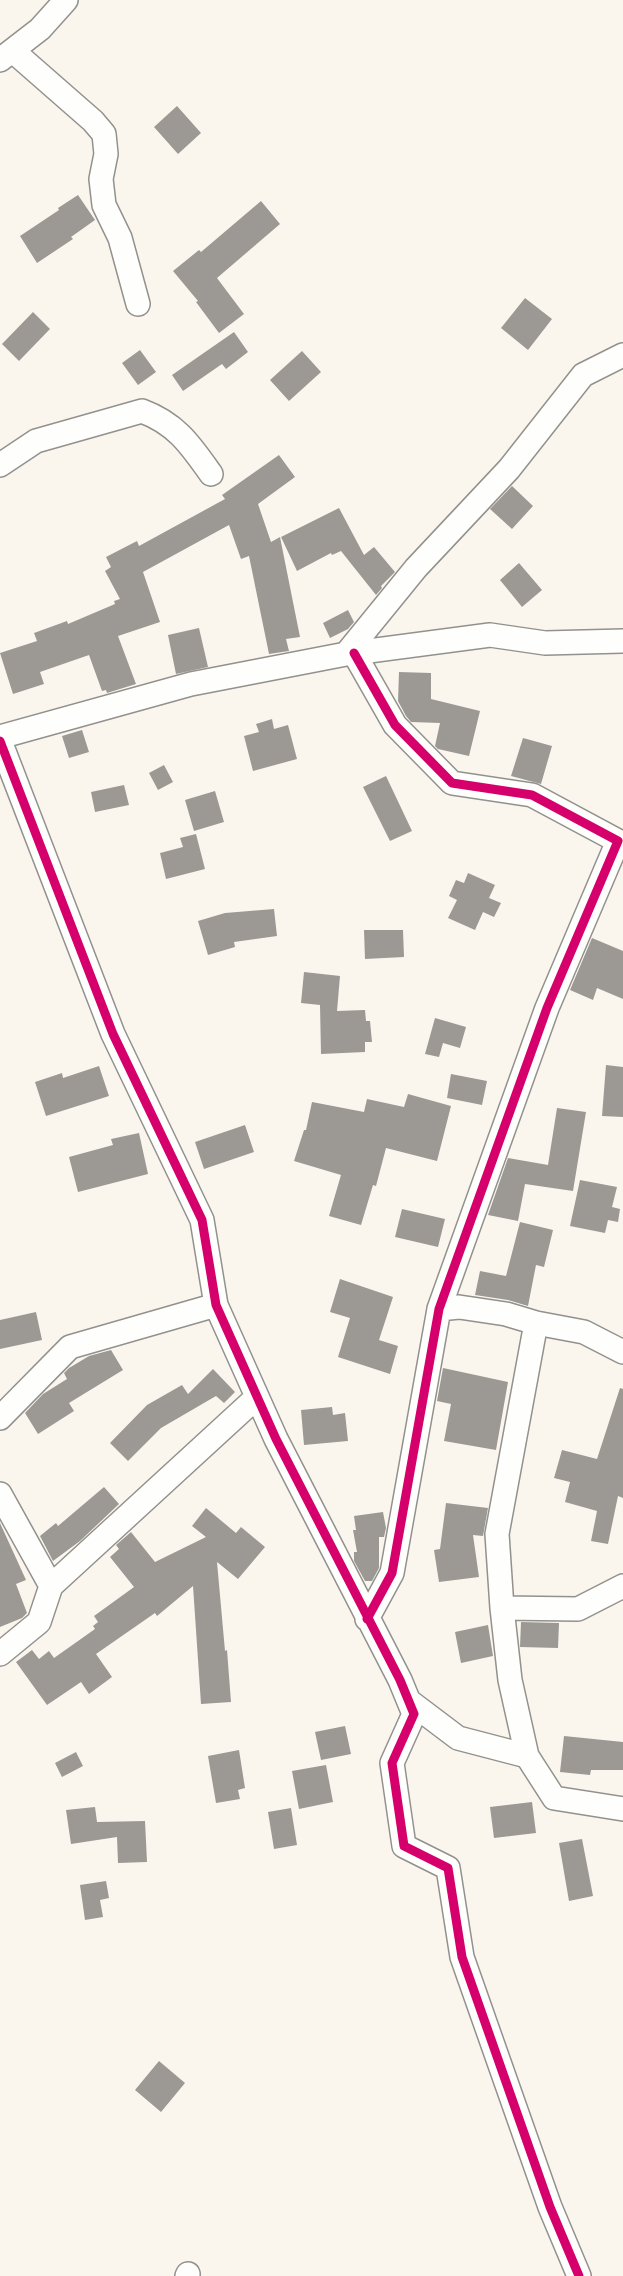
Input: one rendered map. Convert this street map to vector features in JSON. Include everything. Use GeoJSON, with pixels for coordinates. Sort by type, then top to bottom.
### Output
{"type":"FeatureCollection","features":[{"type":"Feature","properties":{"kind":"street"},"geometry":{"type":"LineString","coordinates":[[66,0],[40,29],[7,55],[93,121],[104,134],[106,154],[101,179],[104,205],[120,238],[138,304]]}},
{"type":"Feature","properties":{"kind":"street"},"geometry":{"type":"LineString","coordinates":[[350,653],[416,568],[509,469],[583,375],[623,355]]}},
{"type":"Feature","properties":{"kind":"street"},"geometry":{"type":"LineString","coordinates":[[0,465],[36,441],[142,411],[159,417],[186,439],[211,474]]}},
{"type":"Feature","properties":{"kind":"street"},"geometry":{"type":"LineString","coordinates":[[579,2276],[550,2207],[462,1957],[448,1868],[404,1846],[392,1763],[414,1714],[257,1397],[216,1305],[202,1220],[113,1034],[0,739],[191,684],[350,653],[490,635],[545,643],[623,640]]}},
{"type":"Feature","properties":{"kind":"street"},"geometry":{"type":"LineString","coordinates":[[350,653],[394,725],[452,783],[532,795],[618,841],[547,1008],[439,1309],[392,1573],[367,1619]]}},
{"type":"Feature","properties":{"kind":"street"},"geometry":{"type":"LineString","coordinates":[[0,1418],[70,1347],[216,1305]]}},
{"type":"Feature","properties":{"kind":"street"},"geometry":{"type":"LineString","coordinates":[[439,1309],[459,1307],[495,1311],[536,1323],[584,1332],[620,1344]]}},
{"type":"Feature","properties":{"kind":"street"},"geometry":{"type":"LineString","coordinates":[[536,1323],[497,1534],[510,1680],[527,1756],[554,1798],[623,1809]]}},
{"type":"Feature","properties":{"kind":"street"},"geometry":{"type":"LineString","coordinates":[[0,1654],[39,1622],[51,1586],[257,1397]]}},
{"type":"Feature","properties":{"kind":"street"},"geometry":{"type":"LineString","coordinates":[[0,1494],[51,1586]]}},
{"type":"Feature","properties":{"kind":"street"},"geometry":{"type":"LineString","coordinates":[[502,1608],[579,1609],[623,1586]]}},
{"type":"Feature","properties":{"kind":"street"},"geometry":{"type":"LineString","coordinates":[[409,1701],[458,1738],[527,1756]]}},
{"type":"Feature","properties":{"kind":"building"},"geometry":{"type":"Polygon","coordinates":[[[177,106],[201,133],[178,154],[154,127],[177,106]]]}},
{"type":"Feature","properties":{"kind":"building"},"geometry":{"type":"Polygon","coordinates":[[[78,195],[95,220],[71,237],[73,239],[37,263],[20,236],[78,195]]]}},
{"type":"Feature","properties":{"kind":"building"},"geometry":{"type":"Polygon","coordinates":[[[261,201],[280,224],[217,278],[244,314],[219,333],[196,302],[198,301],[173,271],[199,250],[201,252],[261,201]]]}},
{"type":"Feature","properties":{"kind":"building"},"geometry":{"type":"Polygon","coordinates":[[[525,298],[552,319],[528,350],[501,328],[525,298]]]}},
{"type":"Feature","properties":{"kind":"building"},"geometry":{"type":"Polygon","coordinates":[[[33,312],[50,329],[19,361],[2,344],[33,312]]]}},
{"type":"Feature","properties":{"kind":"building"},"geometry":{"type":"Polygon","coordinates":[[[234,332],[248,352],[226,369],[222,364],[183,391],[172,375],[234,332]]]}},
{"type":"Feature","properties":{"kind":"building"},"geometry":{"type":"Polygon","coordinates":[[[140,350],[156,372],[138,385],[122,363],[140,350]]]}},
{"type":"Feature","properties":{"kind":"building"},"geometry":{"type":"Polygon","coordinates":[[[302,351],[321,372],[289,401],[270,380],[302,351]]]}},
{"type":"Feature","properties":{"kind":"building"},"geometry":{"type":"Polygon","coordinates":[[[279,455],[295,477],[258,504],[271,542],[280,537],[300,637],[286,639],[289,651],[269,654],[249,556],[241,559],[229,525],[143,572],[160,622],[118,636],[136,684],[107,693],[106,690],[102,691],[89,655],[40,672],[44,684],[13,694],[0,653],[37,641],[34,633],[67,621],[68,624],[115,604],[114,601],[120,599],[105,571],[111,567],[106,557],[137,541],[139,546],[225,499],[222,495],[279,455]]]}},
{"type":"Feature","properties":{"kind":"building"},"geometry":{"type":"Polygon","coordinates":[[[512,486],[533,506],[512,529],[490,509],[512,486]]]}},
{"type":"Feature","properties":{"kind":"building"},"geometry":{"type":"Polygon","coordinates":[[[339,508],[364,555],[374,547],[395,572],[376,595],[341,551],[332,555],[331,553],[297,571],[281,537],[339,508]]]}},
{"type":"Feature","properties":{"kind":"building"},"geometry":{"type":"Polygon","coordinates":[[[519,563],[542,590],[522,607],[500,580],[519,563]]]}},
{"type":"Feature","properties":{"kind":"building"},"geometry":{"type":"Polygon","coordinates":[[[348,610],[354,622],[348,629],[330,638],[323,623],[348,610]]]}},
{"type":"Feature","properties":{"kind":"building"},"geometry":{"type":"Polygon","coordinates":[[[199,628],[208,667],[176,674],[168,635],[199,628]]]}},
{"type":"Feature","properties":{"kind":"building"},"geometry":{"type":"Polygon","coordinates":[[[399,672],[431,673],[431,699],[480,711],[469,756],[435,746],[440,723],[411,722],[406,716],[398,701],[399,672]]]}},
{"type":"Feature","properties":{"kind":"building"},"geometry":{"type":"Polygon","coordinates":[[[272,719],[274,729],[288,725],[297,759],[253,771],[244,736],[259,732],[256,724],[272,719]]]}},
{"type":"Feature","properties":{"kind":"building"},"geometry":{"type":"Polygon","coordinates":[[[82,730],[89,752],[69,758],[62,736],[82,730]]]}},
{"type":"Feature","properties":{"kind":"building"},"geometry":{"type":"Polygon","coordinates":[[[523,738],[552,746],[541,784],[511,776],[523,738]]]}},
{"type":"Feature","properties":{"kind":"building"},"geometry":{"type":"Polygon","coordinates":[[[164,765],[173,782],[158,790],[149,773],[164,765]]]}},
{"type":"Feature","properties":{"kind":"building"},"geometry":{"type":"Polygon","coordinates":[[[386,776],[412,831],[390,841],[363,787],[386,776]]]}},
{"type":"Feature","properties":{"kind":"building"},"geometry":{"type":"Polygon","coordinates":[[[124,785],[129,805],[95,812],[91,792],[124,785]]]}},
{"type":"Feature","properties":{"kind":"building"},"geometry":{"type":"Polygon","coordinates":[[[215,791],[224,822],[194,831],[185,800],[215,791]]]}},
{"type":"Feature","properties":{"kind":"building"},"geometry":{"type":"Polygon","coordinates":[[[196,834],[205,869],[166,879],[160,853],[183,847],[180,838],[196,834]]]}},
{"type":"Feature","properties":{"kind":"building"},"geometry":{"type":"Polygon","coordinates":[[[468,873],[495,885],[489,898],[501,903],[494,917],[483,912],[475,930],[448,918],[457,900],[449,896],[456,880],[464,883],[468,873]]]}},
{"type":"Feature","properties":{"kind":"building"},"geometry":{"type":"Polygon","coordinates":[[[274,909],[277,936],[234,942],[235,947],[208,955],[198,921],[225,913],[274,909]]]}},
{"type":"Feature","properties":{"kind":"building"},"geometry":{"type":"Polygon","coordinates":[[[364,930],[403,930],[404,957],[365,959],[364,930]]]}},
{"type":"Feature","properties":{"kind":"building"},"geometry":{"type":"Polygon","coordinates":[[[592,938],[623,951],[623,999],[597,988],[593,1000],[570,990],[592,938]]]}},
{"type":"Feature","properties":{"kind":"building"},"geometry":{"type":"Polygon","coordinates":[[[304,972],[340,976],[337,1011],[365,1010],[366,1021],[370,1021],[372,1042],[365,1042],[365,1052],[321,1054],[320,1005],[301,1003],[304,972]]]}},
{"type":"Feature","properties":{"kind":"building"},"geometry":{"type":"Polygon","coordinates":[[[435,1018],[466,1027],[460,1048],[443,1043],[439,1057],[425,1054],[435,1018]]]}},
{"type":"Feature","properties":{"kind":"building"},"geometry":{"type":"Polygon","coordinates":[[[606,1065],[623,1067],[623,1117],[602,1116],[606,1065]]]}},
{"type":"Feature","properties":{"kind":"building"},"geometry":{"type":"Polygon","coordinates":[[[99,1066],[109,1096],[46,1116],[35,1082],[62,1073],[63,1078],[99,1066]]]}},
{"type":"Feature","properties":{"kind":"building"},"geometry":{"type":"Polygon","coordinates":[[[451,1074],[487,1081],[482,1105],[447,1098],[451,1074]]]}},
{"type":"Feature","properties":{"kind":"building"},"geometry":{"type":"Polygon","coordinates":[[[408,1094],[451,1106],[437,1161],[386,1148],[376,1186],[373,1185],[361,1225],[329,1216],[341,1175],[294,1161],[306,1130],[312,1102],[364,1112],[367,1099],[404,1107],[408,1094]]]}},
{"type":"Feature","properties":{"kind":"building"},"geometry":{"type":"Polygon","coordinates":[[[557,1108],[586,1112],[573,1191],[525,1184],[518,1221],[488,1215],[508,1158],[548,1165],[557,1108]]]}},
{"type":"Feature","properties":{"kind":"building"},"geometry":{"type":"Polygon","coordinates":[[[245,1125],[254,1152],[204,1169],[195,1142],[245,1125]]]}},
{"type":"Feature","properties":{"kind":"building"},"geometry":{"type":"Polygon","coordinates":[[[139,1133],[148,1174],[78,1192],[69,1157],[113,1145],[111,1139],[139,1133]]]}},
{"type":"Feature","properties":{"kind":"building"},"geometry":{"type":"Polygon","coordinates":[[[580,1180],[617,1187],[612,1207],[620,1209],[618,1222],[608,1220],[605,1233],[570,1226],[580,1180]]]}},
{"type":"Feature","properties":{"kind":"building"},"geometry":{"type":"Polygon","coordinates":[[[402,1209],[445,1219],[438,1247],[395,1237],[402,1209]]]}},
{"type":"Feature","properties":{"kind":"building"},"geometry":{"type":"Polygon","coordinates":[[[520,1222],[553,1230],[544,1267],[536,1265],[528,1306],[475,1295],[480,1271],[506,1276],[520,1222]]]}},
{"type":"Feature","properties":{"kind":"building"},"geometry":{"type":"Polygon","coordinates":[[[340,1279],[393,1297],[379,1340],[398,1346],[390,1374],[338,1357],[350,1318],[330,1312],[340,1279]]]}},
{"type":"Feature","properties":{"kind":"building"},"geometry":{"type":"Polygon","coordinates":[[[36,1312],[42,1340],[0,1349],[0,1320],[36,1312]]]}},
{"type":"Feature","properties":{"kind":"building"},"geometry":{"type":"Polygon","coordinates":[[[111,1350],[123,1370],[69,1403],[74,1411],[38,1434],[25,1413],[43,1394],[67,1379],[64,1373],[69,1368],[89,1356],[111,1350]]]}},
{"type":"Feature","properties":{"kind":"building"},"geometry":{"type":"Polygon","coordinates":[[[443,1368],[508,1382],[496,1450],[444,1441],[451,1404],[437,1401],[443,1368]]]}},
{"type":"Feature","properties":{"kind":"building"},"geometry":{"type":"Polygon","coordinates":[[[213,1369],[235,1392],[224,1403],[216,1396],[161,1428],[128,1461],[110,1443],[147,1405],[182,1385],[188,1394],[213,1369]]]}},
{"type":"Feature","properties":{"kind":"building"},"geometry":{"type":"Polygon","coordinates":[[[620,1388],[623,1389],[623,1498],[618,1496],[608,1544],[591,1541],[597,1511],[565,1502],[570,1482],[554,1478],[562,1450],[597,1459],[620,1388]]]}},
{"type":"Feature","properties":{"kind":"building"},"geometry":{"type":"Polygon","coordinates":[[[332,1407],[333,1415],[345,1413],[348,1441],[304,1445],[301,1410],[332,1407]]]}},
{"type":"Feature","properties":{"kind":"building"},"geometry":{"type":"Polygon","coordinates":[[[104,1487],[119,1504],[80,1541],[53,1561],[40,1536],[56,1523],[58,1526],[104,1487]]]}},
{"type":"Feature","properties":{"kind":"building"},"geometry":{"type":"Polygon","coordinates":[[[446,1503],[488,1508],[483,1536],[473,1535],[479,1577],[439,1582],[434,1550],[440,1549],[446,1503]]]}},
{"type":"Feature","properties":{"kind":"building"},"geometry":{"type":"Polygon","coordinates":[[[206,1508],[236,1533],[241,1527],[265,1547],[238,1579],[217,1562],[231,1702],[201,1704],[193,1586],[157,1616],[155,1613],[96,1654],[112,1677],[89,1694],[81,1682],[47,1705],[16,1662],[32,1650],[39,1659],[49,1651],[54,1658],[95,1629],[93,1626],[98,1622],[94,1616],[134,1587],[110,1557],[119,1549],[116,1545],[131,1532],[155,1562],[206,1537],[192,1526],[206,1508]]]}},
{"type":"Feature","properties":{"kind":"building"},"geometry":{"type":"Polygon","coordinates":[[[383,1512],[386,1528],[384,1537],[379,1537],[379,1568],[372,1581],[365,1581],[354,1561],[354,1552],[357,1552],[353,1530],[356,1530],[354,1516],[383,1512]]]}},
{"type":"Feature","properties":{"kind":"building"},"geometry":{"type":"Polygon","coordinates":[[[0,1523],[26,1580],[16,1584],[27,1613],[22,1618],[0,1627],[0,1523]]]}},
{"type":"Feature","properties":{"kind":"building"},"geometry":{"type":"Polygon","coordinates":[[[521,1622],[559,1623],[558,1648],[520,1647],[521,1622]]]}},
{"type":"Feature","properties":{"kind":"building"},"geometry":{"type":"Polygon","coordinates":[[[488,1625],[493,1656],[461,1663],[455,1632],[488,1625]]]}},
{"type":"Feature","properties":{"kind":"building"},"geometry":{"type":"Polygon","coordinates":[[[345,1726],[351,1754],[321,1760],[315,1732],[345,1726]]]}},
{"type":"Feature","properties":{"kind":"building"},"geometry":{"type":"Polygon","coordinates":[[[564,1736],[623,1742],[623,1770],[591,1770],[590,1775],[560,1772],[564,1736]]]}},
{"type":"Feature","properties":{"kind":"building"},"geometry":{"type":"Polygon","coordinates":[[[239,1750],[245,1788],[238,1790],[240,1799],[216,1803],[208,1756],[239,1750]]]}},
{"type":"Feature","properties":{"kind":"building"},"geometry":{"type":"Polygon","coordinates":[[[76,1752],[83,1766],[62,1777],[55,1763],[76,1752]]]}},
{"type":"Feature","properties":{"kind":"building"},"geometry":{"type":"Polygon","coordinates":[[[326,1765],[333,1802],[299,1809],[292,1771],[326,1765]]]}},
{"type":"Feature","properties":{"kind":"building"},"geometry":{"type":"Polygon","coordinates":[[[532,1802],[536,1833],[494,1838],[490,1807],[532,1802]]]}},
{"type":"Feature","properties":{"kind":"building"},"geometry":{"type":"Polygon","coordinates":[[[95,1807],[97,1822],[145,1821],[147,1862],[118,1863],[117,1837],[71,1844],[66,1810],[95,1807]]]}},
{"type":"Feature","properties":{"kind":"building"},"geometry":{"type":"Polygon","coordinates":[[[291,1808],[297,1845],[274,1849],[268,1812],[291,1808]]]}},
{"type":"Feature","properties":{"kind":"building"},"geometry":{"type":"Polygon","coordinates":[[[582,1839],[593,1896],[569,1901],[559,1843],[582,1839]]]}},
{"type":"Feature","properties":{"kind":"building"},"geometry":{"type":"Polygon","coordinates":[[[106,1881],[109,1898],[100,1900],[103,1917],[85,1920],[80,1885],[106,1881]]]}},
{"type":"Feature","properties":{"kind":"building"},"geometry":{"type":"Polygon","coordinates":[[[159,2061],[185,2083],[161,2112],[135,2090],[159,2061]]]}},
{"type":"Feature","properties":{"kind":"cycle path"},"geometry":{"type":"LineString","coordinates":[[354,653],[395,725],[452,783],[532,795],[618,841],[547,1008],[439,1309],[392,1573],[367,1619]]}},
{"type":"Feature","properties":{"kind":"cycle path"},"geometry":{"type":"LineString","coordinates":[[0,741],[113,1034],[202,1220],[216,1305],[276,1439],[400,1680],[414,1714],[392,1763],[404,1846],[448,1868],[462,1957],[550,2207],[579,2276]]}}]}
